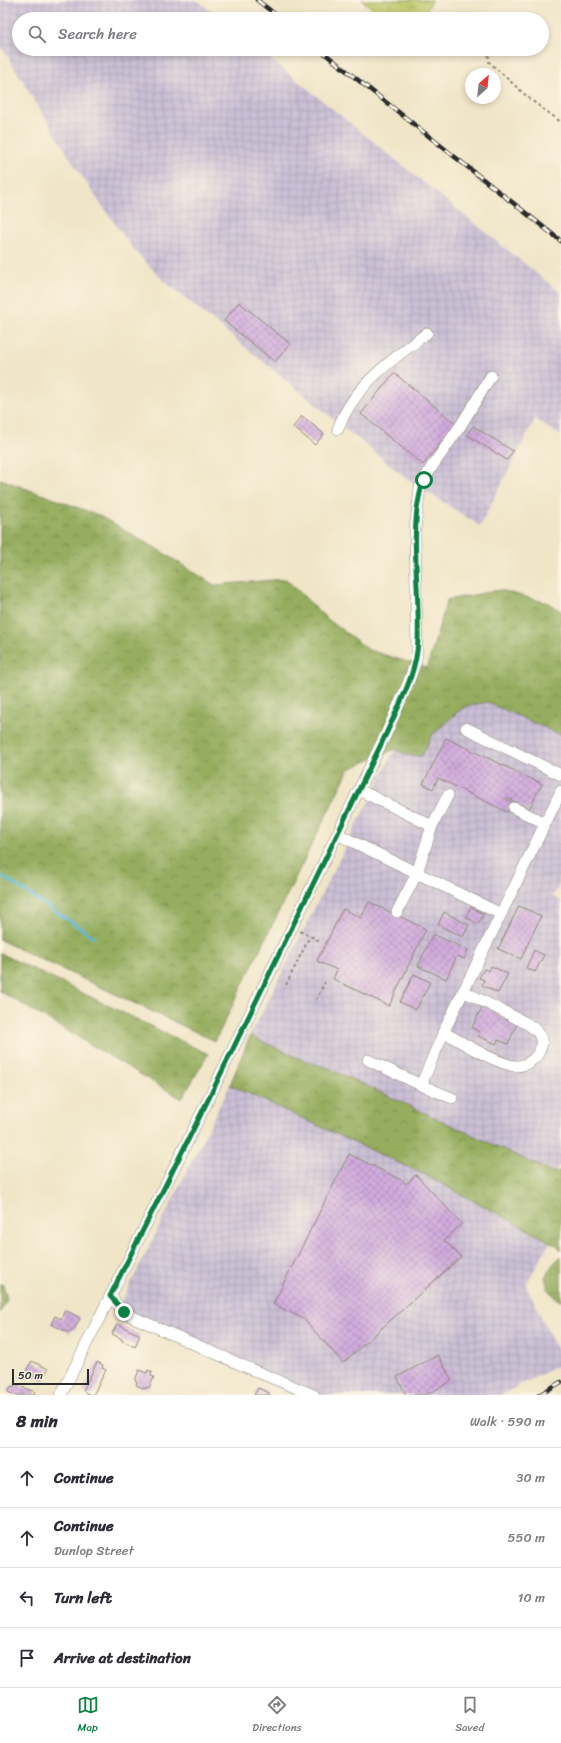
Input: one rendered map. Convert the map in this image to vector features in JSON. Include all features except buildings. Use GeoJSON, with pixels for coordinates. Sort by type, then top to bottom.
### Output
{"type":"FeatureCollection","features":[{"type":"Feature","properties":{"kind":"street"},"geometry":{"type":"LineString","coordinates":[[338,429],[347,407],[364,387],[390,362],[426,333]]}},
{"type":"Feature","properties":{"kind":"street"},"geometry":{"type":"LineString","coordinates":[[61,1395],[211,1094],[402,699],[416,661],[418,640],[415,529],[420,488],[491,376]]}},
{"type":"Feature","properties":{"kind":"street"},"geometry":{"type":"LineString","coordinates":[[466,728],[561,775]]}},
{"type":"Feature","properties":{"kind":"street"},"geometry":{"type":"LineString","coordinates":[[359,790],[432,826]]}},
{"type":"Feature","properties":{"kind":"street"},"geometry":{"type":"LineString","coordinates":[[421,1085],[443,1032],[561,791]]}},
{"type":"Feature","properties":{"kind":"street"},"geometry":{"type":"LineString","coordinates":[[397,912],[417,872],[432,826],[448,795]]}},
{"type":"Feature","properties":{"kind":"street"},"geometry":{"type":"LineString","coordinates":[[514,808],[545,823]]}},
{"type":"Feature","properties":{"kind":"street"},"geometry":{"type":"LineString","coordinates":[[337,834],[501,914]]}},
{"type":"Feature","properties":{"kind":"street"},"geometry":{"type":"LineString","coordinates":[[443,1032],[494,1058],[515,1066],[530,1062],[540,1051],[542,1043],[535,1029],[463,991]]}},
{"type":"Feature","properties":{"kind":"street"},"geometry":{"type":"LineString","coordinates":[[368,1060],[452,1098]]}},
{"type":"Feature","properties":{"kind":"street"},"geometry":{"type":"LineString","coordinates":[[110,1296],[124,1312],[133,1317],[284,1384],[314,1395]]}},
{"type":"Feature","properties":{"kind":"path"},"geometry":{"type":"LineString","coordinates":[[489,56],[489,62],[531,100],[561,122]]}},
{"type":"Feature","properties":{"kind":"path"},"geometry":{"type":"LineString","coordinates":[[292,927],[320,941]]}},
{"type":"Feature","properties":{"kind":"path"},"geometry":{"type":"LineString","coordinates":[[286,985],[310,936]]}},
{"type":"Feature","properties":{"kind":"path"},"geometry":{"type":"LineString","coordinates":[[316,1000],[325,982]]}},
{"type":"Feature","properties":{"kind":"shaded area"},"geometry":{"type":"Polygon","coordinates":[[[0,0],[197,0],[212,12],[12,12],[12,56],[267,56],[561,293],[561,436],[535,419],[480,526],[406,478],[164,281],[135,251],[102,206],[70,158],[0,44],[0,0]]]}},
{"type":"Feature","properties":{"kind":"shaded area"},"geometry":{"type":"Polygon","coordinates":[[[487,702],[561,735],[561,880],[553,897],[561,901],[561,1165],[552,1172],[328,1068],[303,1060],[250,1036],[395,749],[406,755],[422,756],[432,735],[454,715],[466,706],[487,702]]]}},
{"type":"Feature","properties":{"kind":"shaded area"},"geometry":{"type":"Polygon","coordinates":[[[230,1085],[423,1174],[550,1242],[526,1285],[561,1358],[561,1364],[501,1395],[294,1395],[116,1313],[230,1085]]]}},
{"type":"Feature","properties":{"kind":"green space"},"geometry":{"type":"Polygon","coordinates":[[[362,0],[432,0],[426,12],[377,12],[362,0]]]}},
{"type":"Feature","properties":{"kind":"green space"},"geometry":{"type":"Polygon","coordinates":[[[0,479],[98,515],[154,547],[214,585],[286,579],[326,618],[369,650],[427,668],[447,600],[500,590],[548,603],[561,611],[561,735],[487,702],[466,706],[454,715],[432,735],[422,756],[406,755],[395,749],[349,769],[215,1041],[0,940],[0,479]]]}},
{"type":"Feature","properties":{"kind":"green space"},"geometry":{"type":"Polygon","coordinates":[[[0,953],[208,1054],[182,1099],[0,991],[0,953]]]}},
{"type":"Feature","properties":{"kind":"green space"},"geometry":{"type":"Polygon","coordinates":[[[250,1036],[303,1060],[328,1068],[552,1172],[561,1171],[561,1250],[558,1246],[423,1174],[230,1085],[250,1036]]]}},
{"type":"Feature","properties":{"kind":"green space"},"geometry":{"type":"Polygon","coordinates":[[[561,1256],[561,1302],[548,1290],[545,1277],[553,1264],[561,1256]]]}},
{"type":"Feature","properties":{"kind":"green space"},"geometry":{"type":"Polygon","coordinates":[[[0,1284],[3,1285],[7,1299],[0,1313],[0,1284]]]}},
{"type":"Feature","properties":{"kind":"waterway"},"geometry":{"type":"LineString","coordinates":[[0,875],[94,937]]}},
{"type":"Feature","properties":{"kind":"railway"},"geometry":{"type":"LineString","coordinates":[[257,0],[272,12]]}},
{"type":"Feature","properties":{"kind":"railway"},"geometry":{"type":"LineString","coordinates":[[328,56],[561,241]]}},
{"type":"Feature","properties":{"kind":"railway"},"geometry":{"type":"LineString","coordinates":[[539,1395],[561,1382]]}},
{"type":"Feature","properties":{"kind":"route"},"geometry":{"type":"LineString","coordinates":[[124,1312],[110,1296],[211,1094],[386,734],[411,676],[416,661],[418,640],[415,529],[420,488],[424,480]]}}]}
